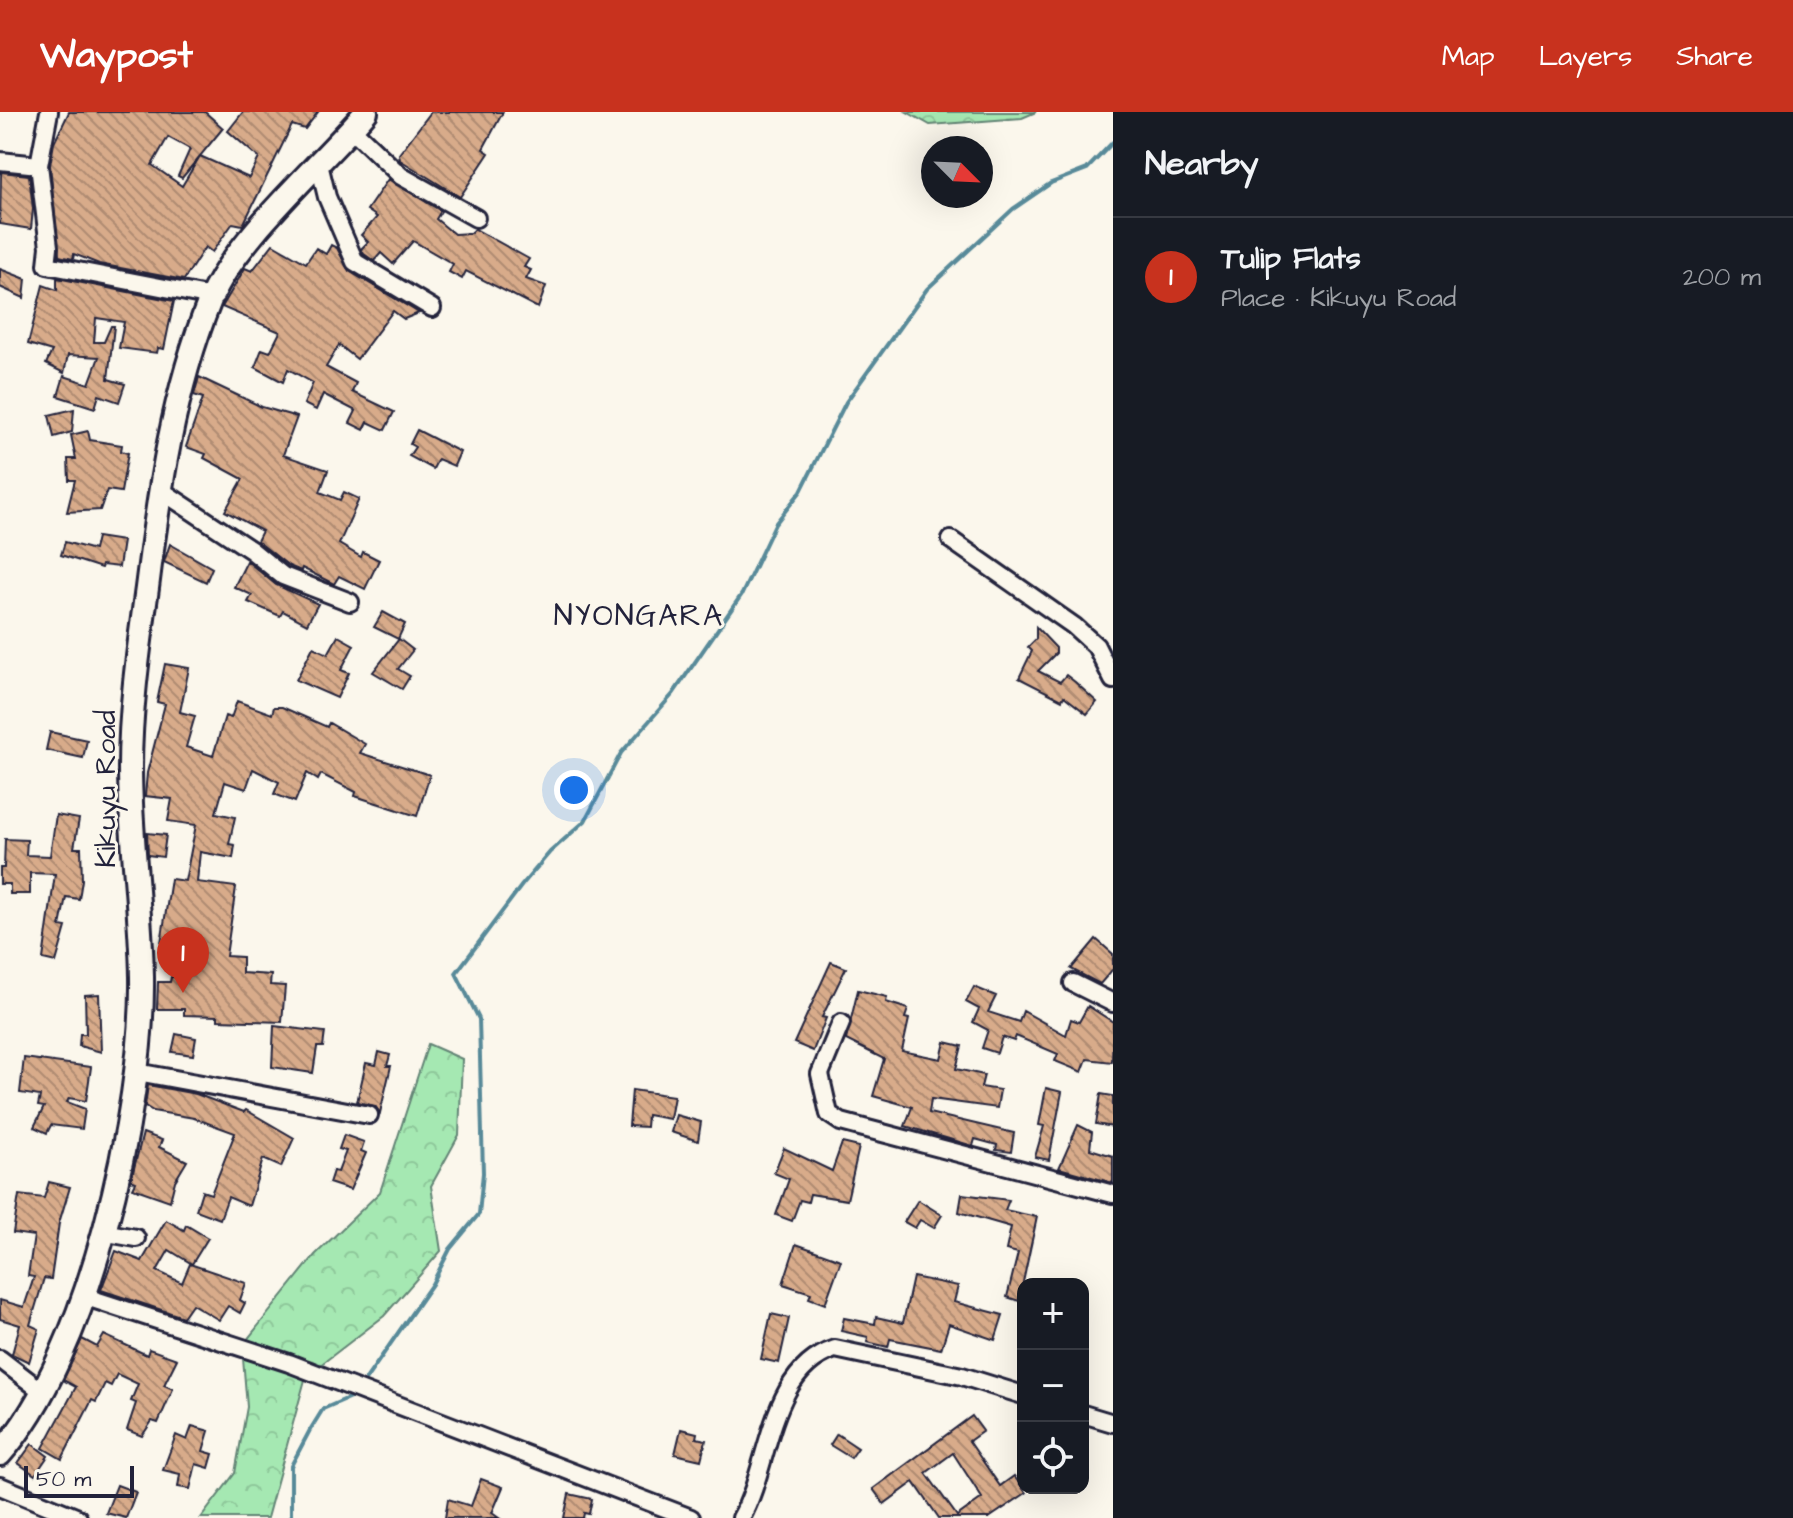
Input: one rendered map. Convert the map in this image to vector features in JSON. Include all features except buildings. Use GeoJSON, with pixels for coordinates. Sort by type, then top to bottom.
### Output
{"type":"FeatureCollection","features":[{"type":"Feature","properties":{"kind":"main road","name":"Kikuyu Road"},"geometry":{"type":"LineString","coordinates":[[0,1454],[24,1425],[43,1392],[83,1296],[117,1178],[137,1072],[142,978],[130,767],[141,636],[159,489],[182,383],[212,297],[236,258],[359,120]]}},
{"type":"Feature","properties":{"kind":"street"},"geometry":{"type":"LineString","coordinates":[[49,112],[39,165],[49,247],[47,265],[212,297]]}},
{"type":"Feature","properties":{"kind":"street"},"geometry":{"type":"LineString","coordinates":[[359,120],[401,176],[476,218]]}},
{"type":"Feature","properties":{"kind":"street"},"geometry":{"type":"LineString","coordinates":[[0,161],[39,165]]}},
{"type":"Feature","properties":{"kind":"street"},"geometry":{"type":"LineString","coordinates":[[319,164],[327,197],[355,262],[432,308]]}},
{"type":"Feature","properties":{"kind":"street"},"geometry":{"type":"LineString","coordinates":[[159,489],[251,550],[283,576],[350,602]]}},
{"type":"Feature","properties":{"kind":"street"},"geometry":{"type":"LineString","coordinates":[[951,540],[1074,626],[1096,646],[1113,680]]}},
{"type":"Feature","properties":{"kind":"street"},"geometry":{"type":"LineString","coordinates":[[1073,983],[1113,1003]]}},
{"type":"Feature","properties":{"kind":"street"},"geometry":{"type":"LineString","coordinates":[[841,1023],[820,1074],[829,1114],[841,1122],[1113,1194]]}},
{"type":"Feature","properties":{"kind":"street"},"geometry":{"type":"LineString","coordinates":[[137,1072],[369,1115]]}},
{"type":"Feature","properties":{"kind":"street"},"geometry":{"type":"LineString","coordinates":[[102,1232],[136,1238]]}},
{"type":"Feature","properties":{"kind":"street"},"geometry":{"type":"LineString","coordinates":[[83,1296],[289,1363],[691,1518]]}},
{"type":"Feature","properties":{"kind":"street"},"geometry":{"type":"LineString","coordinates":[[741,1518],[786,1394],[801,1368],[815,1355],[835,1349],[962,1376],[1017,1393]]}},
{"type":"Feature","properties":{"kind":"street"},"geometry":{"type":"LineString","coordinates":[[0,1359],[43,1392]]}},
{"type":"Feature","properties":{"kind":"street"},"geometry":{"type":"LineString","coordinates":[[1089,1416],[1113,1423]]}},
{"type":"Feature","properties":{"kind":"street"},"geometry":{"type":"LineString","coordinates":[[0,1486],[78,1518]]}},
{"type":"Feature","properties":{"kind":"green space"},"geometry":{"type":"Polygon","coordinates":[[[907,112],[1036,112],[1022,118],[930,125],[907,112]]]}},
{"type":"Feature","properties":{"kind":"green space"},"geometry":{"type":"Polygon","coordinates":[[[428,1044],[462,1059],[459,1135],[431,1186],[441,1251],[384,1316],[306,1376],[267,1518],[201,1518],[235,1473],[247,1407],[242,1346],[315,1255],[380,1192],[428,1044]]]}},
{"type":"Feature","properties":{"kind":"waterway"},"geometry":{"type":"LineString","coordinates":[[366,1379],[432,1284],[450,1249],[479,1214],[483,1173],[479,1019],[456,973],[550,852],[585,821],[621,753],[673,694],[742,594],[775,524],[801,491],[846,402],[927,289],[1013,209],[1051,183],[1087,169],[1113,142]]}},
{"type":"Feature","properties":{"kind":"waterway"},"geometry":{"type":"LineString","coordinates":[[291,1518],[291,1466],[323,1409],[355,1395]]}},
{"type":"Feature","properties":{"kind":"place","name":"Tulip Flats"},"geometry":{"type":"Point","coordinates":[183,993]}},
{"type":"Feature","properties":{"kind":"district","name":"NYONGARA"},"geometry":{"type":"Point","coordinates":[639,616]}}]}
